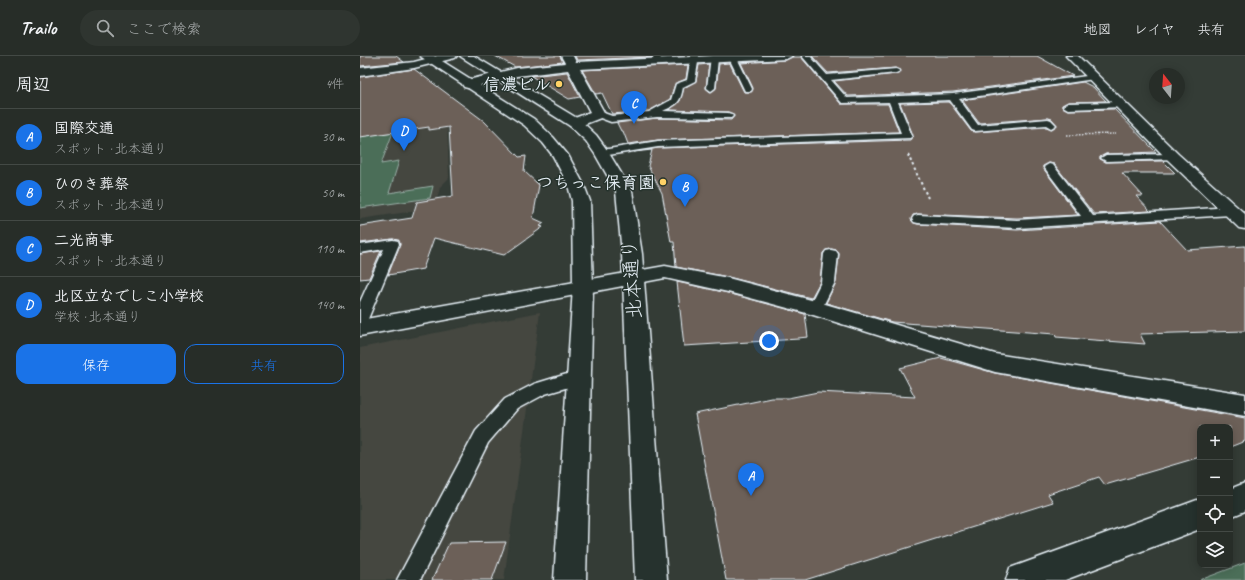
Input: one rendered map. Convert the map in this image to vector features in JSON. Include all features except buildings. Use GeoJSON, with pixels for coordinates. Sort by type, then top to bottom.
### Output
{"type":"FeatureCollection","features":[{"type":"Feature","properties":{"kind":"main road","name":"北本通り"},"geometry":{"type":"LineString","coordinates":[[466,56],[575,123],[591,138],[602,153],[624,191],[631,247],[651,580]]}},
{"type":"Feature","properties":{"kind":"main road"},"geometry":{"type":"LineString","coordinates":[[468,84],[569,61],[695,58],[714,59],[786,56]]}},
{"type":"Feature","properties":{"kind":"main road"},"geometry":{"type":"LineString","coordinates":[[1072,56],[1173,157],[1238,211],[1245,224]]}},
{"type":"Feature","properties":{"kind":"main road"},"geometry":{"type":"LineString","coordinates":[[360,72],[414,65],[437,58],[468,84],[529,122],[548,140],[560,155],[576,185],[581,201],[583,287],[570,580]]}},
{"type":"Feature","properties":{"kind":"main road"},"geometry":{"type":"LineString","coordinates":[[569,61],[598,114],[575,123]]}},
{"type":"Feature","properties":{"kind":"main road"},"geometry":{"type":"LineString","coordinates":[[360,328],[665,272],[728,285],[815,308],[995,363],[1245,405]]}},
{"type":"Feature","properties":{"kind":"main road"},"geometry":{"type":"LineString","coordinates":[[1233,502],[1245,497]]}},
{"type":"Feature","properties":{"kind":"main road"},"geometry":{"type":"LineString","coordinates":[[1022,580],[1197,515]]}},
{"type":"Feature","properties":{"kind":"lane"},"geometry":{"type":"LineString","coordinates":[[806,56],[845,101],[953,97],[1094,77]]}},
{"type":"Feature","properties":{"kind":"lane"},"geometry":{"type":"LineString","coordinates":[[650,114],[676,100],[679,86],[691,81],[695,58]]}},
{"type":"Feature","properties":{"kind":"lane"},"geometry":{"type":"LineString","coordinates":[[733,58],[748,89]]}},
{"type":"Feature","properties":{"kind":"lane"},"geometry":{"type":"LineString","coordinates":[[711,88],[714,59]]}},
{"type":"Feature","properties":{"kind":"lane"},"geometry":{"type":"LineString","coordinates":[[825,78],[896,71]]}},
{"type":"Feature","properties":{"kind":"lane"},"geometry":{"type":"LineString","coordinates":[[953,97],[975,128],[1048,122],[1051,125]]}},
{"type":"Feature","properties":{"kind":"lane"},"geometry":{"type":"LineString","coordinates":[[602,153],[658,144],[907,136],[893,100]]}},
{"type":"Feature","properties":{"kind":"lane"},"geometry":{"type":"LineString","coordinates":[[1068,106],[1121,105]]}},
{"type":"Feature","properties":{"kind":"lane"},"geometry":{"type":"LineString","coordinates":[[598,114],[611,119],[650,114],[728,116]]}},
{"type":"Feature","properties":{"kind":"lane"},"geometry":{"type":"LineString","coordinates":[[1106,158],[1173,157]]}},
{"type":"Feature","properties":{"kind":"lane"},"geometry":{"type":"LineString","coordinates":[[1049,167],[1089,219]]}},
{"type":"Feature","properties":{"kind":"lane"},"geometry":{"type":"LineString","coordinates":[[918,219],[1017,224],[1238,211]]}},
{"type":"Feature","properties":{"kind":"lane"},"geometry":{"type":"LineString","coordinates":[[360,249],[393,244],[360,320]]}},
{"type":"Feature","properties":{"kind":"lane"},"geometry":{"type":"LineString","coordinates":[[815,308],[828,282],[831,254]]}},
{"type":"Feature","properties":{"kind":"lane"},"geometry":{"type":"LineString","coordinates":[[408,580],[482,437],[511,404],[540,389],[580,377]]}},
{"type":"Feature","properties":{"kind":"path"},"geometry":{"type":"LineString","coordinates":[[1051,125],[1062,135],[1149,133]]}},
{"type":"Feature","properties":{"kind":"path"},"geometry":{"type":"LineString","coordinates":[[900,136],[938,220]]}},
{"type":"Feature","properties":{"kind":"shaded area"},"geometry":{"type":"Polygon","coordinates":[[[360,94],[447,118],[449,178],[440,187],[435,208],[360,219],[360,94]]]}},
{"type":"Feature","properties":{"kind":"shaded area"},"geometry":{"type":"Polygon","coordinates":[[[540,312],[504,580],[360,580],[360,348],[540,312]]]}},
{"type":"Feature","properties":{"kind":"green space"},"geometry":{"type":"Polygon","coordinates":[[[393,132],[381,164],[399,161],[389,193],[433,186],[430,198],[360,208],[360,136],[393,132]]]}},
{"type":"Feature","properties":{"kind":"green space"},"geometry":{"type":"Polygon","coordinates":[[[1245,563],[1245,580],[1200,580],[1233,568],[1245,563]]]}},
{"type":"Feature","properties":{"kind":"place","name":"信濃ビル"},"geometry":{"type":"Point","coordinates":[559,84]}},
{"type":"Feature","properties":{"kind":"place","name":"二光商事"},"geometry":{"type":"Point","coordinates":[634,124]}},
{"type":"Feature","properties":{"kind":"place","name":"北区立なでしこ小学校"},"geometry":{"type":"Point","coordinates":[404,151]}},
{"type":"Feature","properties":{"kind":"place","name":"つちっこ保育園"},"geometry":{"type":"Point","coordinates":[663,182]}},
{"type":"Feature","properties":{"kind":"place","name":"ひのき葬祭"},"geometry":{"type":"Point","coordinates":[685,207]}},
{"type":"Feature","properties":{"kind":"place","name":"国際交通"},"geometry":{"type":"Point","coordinates":[751,496]}}]}
